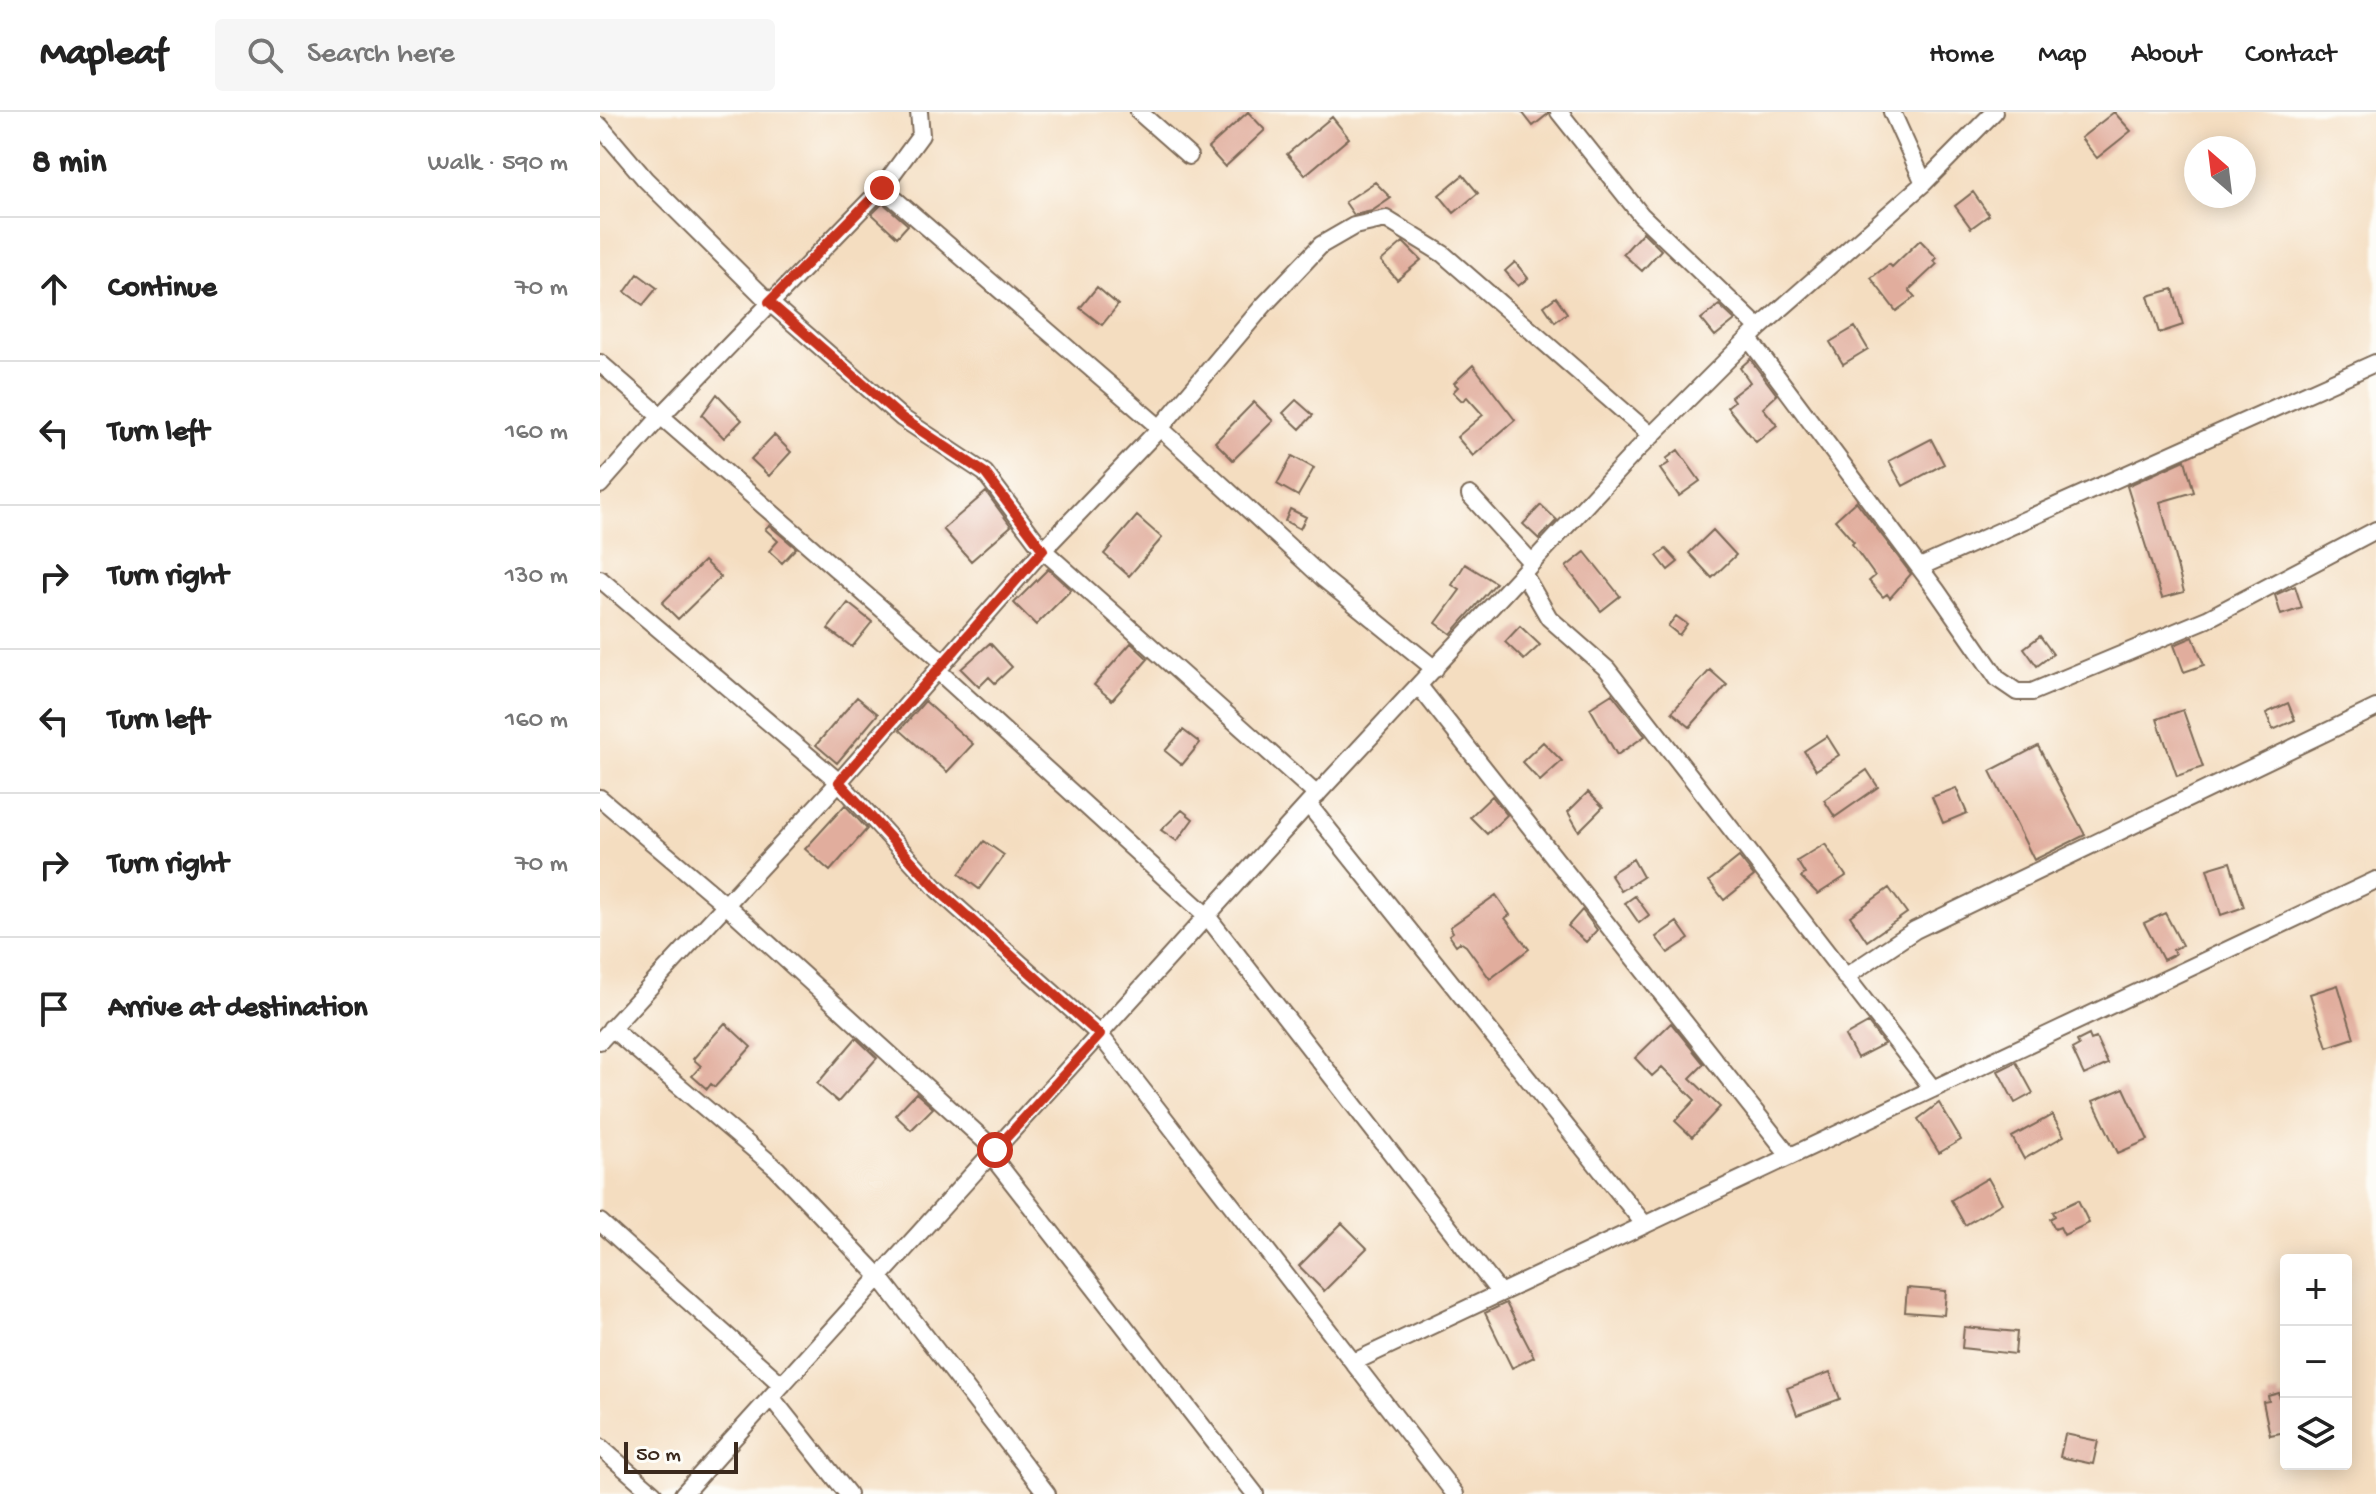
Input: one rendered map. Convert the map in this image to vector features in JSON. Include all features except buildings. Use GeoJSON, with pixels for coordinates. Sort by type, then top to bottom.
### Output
{"type":"FeatureCollection","features":[{"type":"Feature","properties":{"kind":"street"},"geometry":{"type":"LineString","coordinates":[[600,485],[769,302],[882,188],[921,135],[919,112]]}},
{"type":"Feature","properties":{"kind":"street"},"geometry":{"type":"LineString","coordinates":[[1139,112],[1189,156]]}},
{"type":"Feature","properties":{"kind":"street"},"geometry":{"type":"LineString","coordinates":[[1559,112],[1641,215],[1754,334],[1998,679],[2017,692],[2032,692],[2207,619],[2376,530]]}},
{"type":"Feature","properties":{"kind":"street"},"geometry":{"type":"LineString","coordinates":[[1892,112],[1924,183]]}},
{"type":"Feature","properties":{"kind":"street"},"geometry":{"type":"LineString","coordinates":[[683,1494],[1312,799],[1652,436],[1754,334],[1924,183],[1994,112]]}},
{"type":"Feature","properties":{"kind":"street"},"geometry":{"type":"LineString","coordinates":[[600,126],[645,179],[769,302],[902,418],[985,473],[1043,550],[1312,799],[1645,1225]]}},
{"type":"Feature","properties":{"kind":"street"},"geometry":{"type":"LineString","coordinates":[[882,188],[1160,428],[1324,579],[1435,669]]}},
{"type":"Feature","properties":{"kind":"street"},"geometry":{"type":"LineString","coordinates":[[1047,1494],[879,1276],[777,1169],[606,1034],[839,782],[1043,550],[1160,428],[1264,305],[1321,245],[1354,226],[1386,219],[1443,254],[1652,436]]}},
{"type":"Feature","properties":{"kind":"street"},"geometry":{"type":"LineString","coordinates":[[600,363],[941,666],[1207,916],[1500,1293]]}},
{"type":"Feature","properties":{"kind":"street"},"geometry":{"type":"LineString","coordinates":[[1920,567],[2376,364]]}},
{"type":"Feature","properties":{"kind":"street"},"geometry":{"type":"LineString","coordinates":[[1470,495],[1528,568],[1549,618],[1607,669],[1933,1089]]}},
{"type":"Feature","properties":{"kind":"street"},"geometry":{"type":"LineString","coordinates":[[600,579],[839,782],[938,890],[1100,1035],[1356,1361],[1455,1494]]}},
{"type":"Feature","properties":{"kind":"street"},"geometry":{"type":"LineString","coordinates":[[1419,686],[1790,1156]]}},
{"type":"Feature","properties":{"kind":"street"},"geometry":{"type":"LineString","coordinates":[[1845,977],[1915,930],[2376,708]]}},
{"type":"Feature","properties":{"kind":"street"},"geometry":{"type":"LineString","coordinates":[[600,798],[726,905],[993,1153],[1255,1494]]}},
{"type":"Feature","properties":{"kind":"street"},"geometry":{"type":"LineString","coordinates":[[1356,1361],[2376,880]]}},
{"type":"Feature","properties":{"kind":"street"},"geometry":{"type":"LineString","coordinates":[[600,1222],[642,1256],[776,1391],[848,1494]]}},
{"type":"Feature","properties":{"kind":"street"},"geometry":{"type":"LineString","coordinates":[[600,1447],[628,1475],[654,1494]]}},
{"type":"Feature","properties":{"kind":"route"},"geometry":{"type":"LineString","coordinates":[[882,188],[769,302],[902,418],[985,473],[1043,550],[839,782],[938,890],[1100,1035],[995,1150]]}}]}
